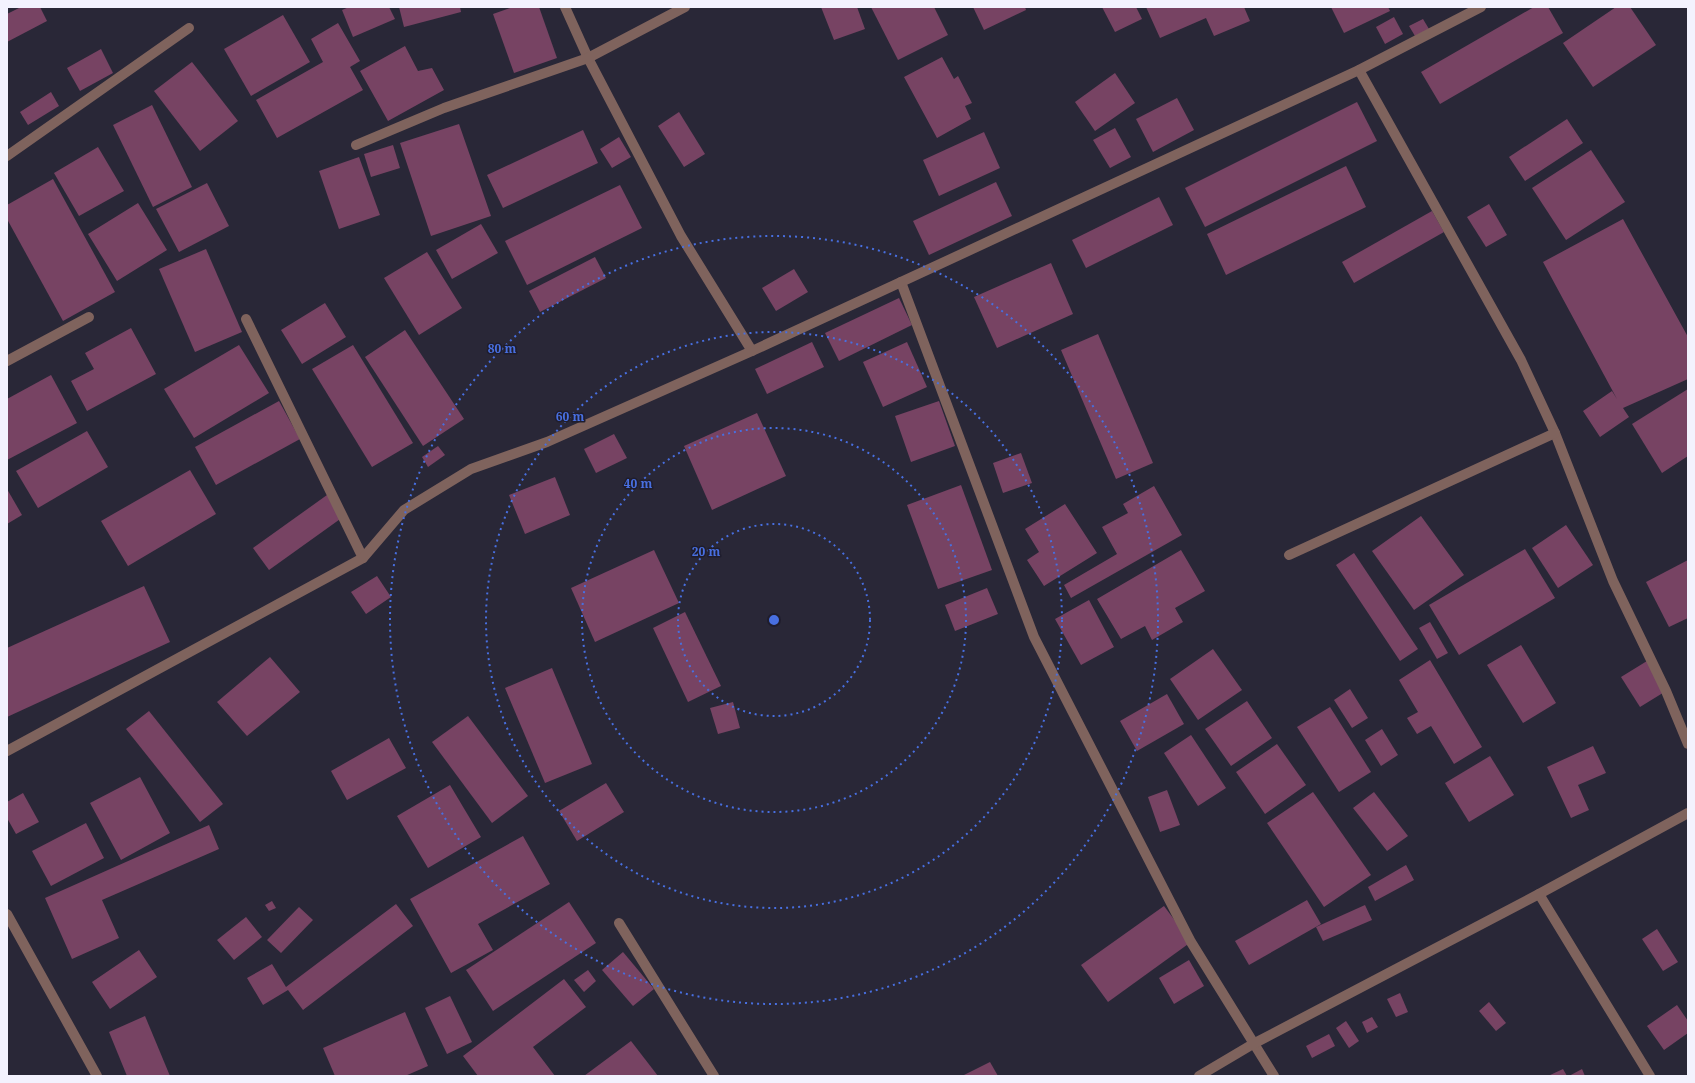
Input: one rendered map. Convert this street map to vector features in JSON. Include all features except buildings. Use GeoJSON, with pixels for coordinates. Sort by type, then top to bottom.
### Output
{"type":"FeatureCollection","features":[{"type":"Feature","properties":{"kind":"street"},"geometry":{"type":"LineString","coordinates":[[565,7],[588,58],[681,236],[752,351]]}},
{"type":"Feature","properties":{"kind":"street"},"geometry":{"type":"LineString","coordinates":[[356,145],[444,108],[588,58],[685,7]]}},
{"type":"Feature","properties":{"kind":"street"},"geometry":{"type":"LineString","coordinates":[[7,751],[363,558],[404,510],[471,469],[547,442],[752,351],[1359,70],[1480,7]]}},
{"type":"Feature","properties":{"kind":"street"},"geometry":{"type":"LineString","coordinates":[[7,156],[189,28]]}},
{"type":"Feature","properties":{"kind":"street"},"geometry":{"type":"LineString","coordinates":[[1359,70],[1521,360],[1555,433],[1613,581],[1666,691],[1688,744]]}},
{"type":"Feature","properties":{"kind":"street"},"geometry":{"type":"LineString","coordinates":[[901,282],[1034,637],[1191,942],[1274,1076]]}},
{"type":"Feature","properties":{"kind":"street"},"geometry":{"type":"LineString","coordinates":[[7,361],[89,317]]}},
{"type":"Feature","properties":{"kind":"street"},"geometry":{"type":"LineString","coordinates":[[246,319],[363,558]]}},
{"type":"Feature","properties":{"kind":"street"},"geometry":{"type":"LineString","coordinates":[[1289,555],[1555,433]]}},
{"type":"Feature","properties":{"kind":"street"},"geometry":{"type":"LineString","coordinates":[[1199,1076],[1253,1044],[1539,894],[1688,813]]}},
{"type":"Feature","properties":{"kind":"street"},"geometry":{"type":"LineString","coordinates":[[1539,894],[1650,1076]]}},
{"type":"Feature","properties":{"kind":"street"},"geometry":{"type":"LineString","coordinates":[[7,914],[97,1076]]}},
{"type":"Feature","properties":{"kind":"street"},"geometry":{"type":"LineString","coordinates":[[619,923],[714,1076]]}}]}
